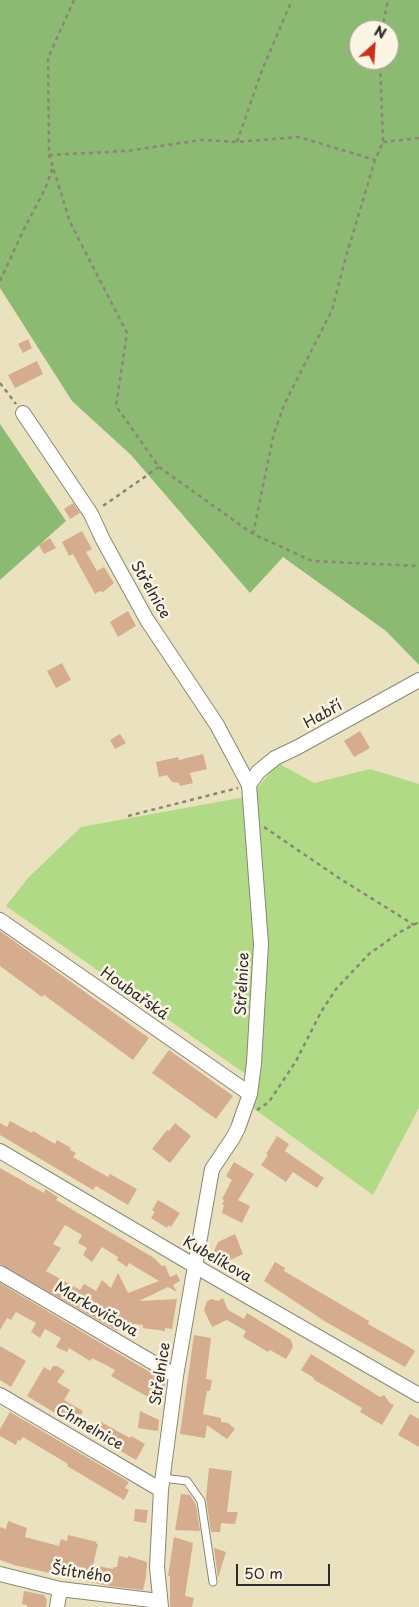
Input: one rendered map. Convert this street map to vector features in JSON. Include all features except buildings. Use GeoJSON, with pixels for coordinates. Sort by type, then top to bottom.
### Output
{"type":"FeatureCollection","features":[{"type":"Feature","properties":{"kind":"street","name":"Střelnice"},"geometry":{"type":"LineString","coordinates":[[23,413],[92,514],[103,540],[147,620],[216,725],[249,785],[262,944],[250,1094],[233,1138],[212,1169],[176,1376],[162,1484],[157,1567],[160,1604]]}},
{"type":"Feature","properties":{"kind":"street","name":"Habří"},"geometry":{"type":"LineString","coordinates":[[249,785],[258,772],[275,758],[419,680]]}},
{"type":"Feature","properties":{"kind":"street","name":"Houbařská"},"geometry":{"type":"LineString","coordinates":[[0,920],[250,1094]]}},
{"type":"Feature","properties":{"kind":"street","name":"Kubelíkova"},"geometry":{"type":"LineString","coordinates":[[0,1151],[419,1395]]}},
{"type":"Feature","properties":{"kind":"street","name":"Markovičova"},"geometry":{"type":"LineString","coordinates":[[0,1273],[176,1376]]}},
{"type":"Feature","properties":{"kind":"street","name":"Chmelnice"},"geometry":{"type":"LineString","coordinates":[[0,1395],[162,1484]]}},
{"type":"Feature","properties":{"kind":"street","name":"Štítného"},"geometry":{"type":"LineString","coordinates":[[0,1574],[60,1589],[160,1604]]}},
{"type":"Feature","properties":{"kind":"street"},"geometry":{"type":"LineString","coordinates":[[57,1607],[60,1589]]}},
{"type":"Feature","properties":{"kind":"lane"},"geometry":{"type":"LineString","coordinates":[[162,1484],[187,1481],[201,1501],[213,1582]]}},
{"type":"Feature","properties":{"kind":"path"},"geometry":{"type":"LineString","coordinates":[[74,0],[48,58],[49,155],[70,222],[127,333],[116,406],[160,467],[253,534],[312,561],[419,566]]}},
{"type":"Feature","properties":{"kind":"path"},"geometry":{"type":"LineString","coordinates":[[237,142],[262,70],[292,0]]}},
{"type":"Feature","properties":{"kind":"path"},"geometry":{"type":"LineString","coordinates":[[384,20],[388,0]]}},
{"type":"Feature","properties":{"kind":"path"},"geometry":{"type":"LineString","coordinates":[[253,534],[274,433],[285,403],[332,310],[375,160],[383,142],[380,70]]}},
{"type":"Feature","properties":{"kind":"path"},"geometry":{"type":"LineString","coordinates":[[49,155],[127,151],[201,140],[237,142],[299,136],[375,160]]}},
{"type":"Feature","properties":{"kind":"path"},"geometry":{"type":"LineString","coordinates":[[383,142],[419,138]]}},
{"type":"Feature","properties":{"kind":"path"},"geometry":{"type":"LineString","coordinates":[[0,281],[22,231],[45,189],[53,166]]}},
{"type":"Feature","properties":{"kind":"path"},"geometry":{"type":"LineString","coordinates":[[0,383],[23,413]]}},
{"type":"Feature","properties":{"kind":"path"},"geometry":{"type":"LineString","coordinates":[[92,514],[160,467]]}},
{"type":"Feature","properties":{"kind":"path"},"geometry":{"type":"LineString","coordinates":[[128,816],[249,785]]}},
{"type":"Feature","properties":{"kind":"path"},"geometry":{"type":"LineString","coordinates":[[252,819],[339,878],[414,925]]}},
{"type":"Feature","properties":{"kind":"path"},"geometry":{"type":"LineString","coordinates":[[243,1115],[262,1108],[269,1102],[296,1061],[321,1012],[336,989],[353,969],[369,954],[419,922]]}},
{"type":"Feature","properties":{"kind":"green space"},"geometry":{"type":"Polygon","coordinates":[[[0,0],[419,0],[419,665],[386,631],[283,557],[250,593],[131,455],[72,401],[0,288],[0,0]]]}},
{"type":"Feature","properties":{"kind":"green space"},"geometry":{"type":"Polygon","coordinates":[[[0,424],[66,521],[0,580],[0,424]]]}},
{"type":"Feature","properties":{"kind":"green space"},"geometry":{"type":"Polygon","coordinates":[[[278,763],[314,783],[370,769],[419,784],[419,1108],[373,1195],[253,1108],[257,1082],[6,906],[28,878],[81,827],[245,797],[255,791],[278,763]]]}}]}
